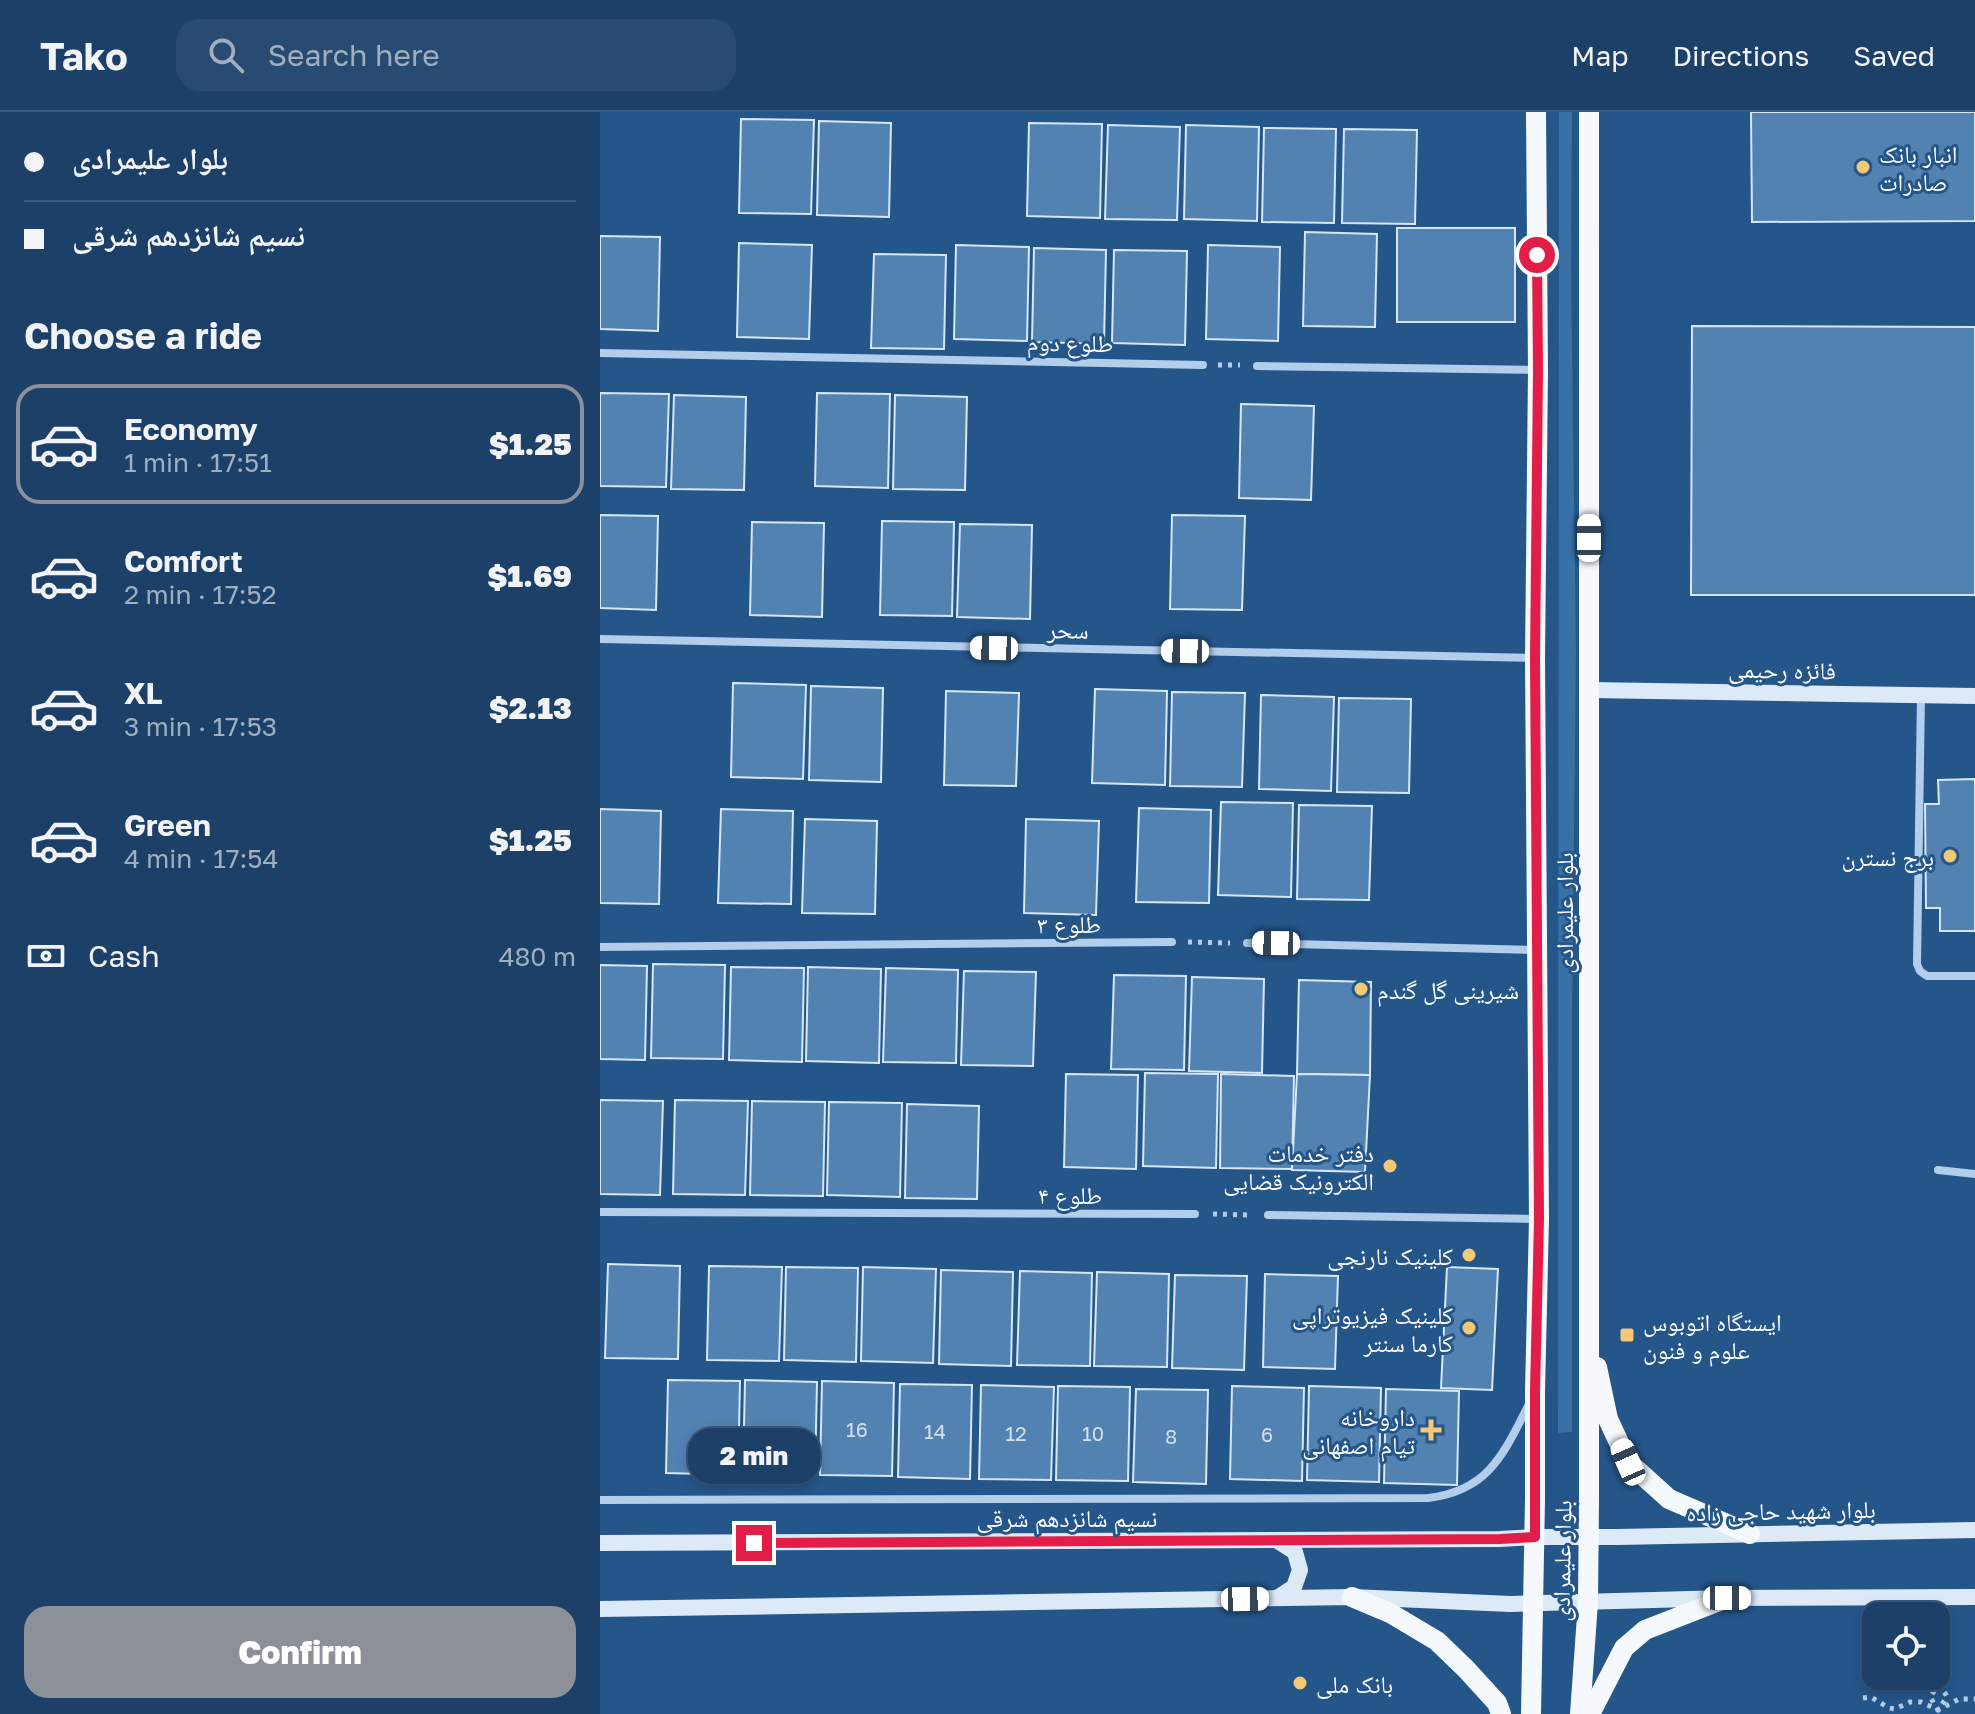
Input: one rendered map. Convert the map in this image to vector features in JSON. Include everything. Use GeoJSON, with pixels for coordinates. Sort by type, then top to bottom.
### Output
{"type":"FeatureCollection","features":[{"type":"Feature","properties":{"kind":"main road","name":"بلوار علیمرادی"},"geometry":{"type":"LineString","coordinates":[[1531,1714],[1539,1219],[1535,658],[1538,370],[1536,112]]}},
{"type":"Feature","properties":{"kind":"main road","name":"بلوار علیمرادی"},"geometry":{"type":"LineString","coordinates":[[1580,1714],[1588,1602],[1589,112]]}},
{"type":"Feature","properties":{"kind":"main road","name":"فائزه رحیمی"},"geometry":{"type":"LineString","coordinates":[[1589,690],[1975,696]]}},
{"type":"Feature","properties":{"kind":"main road"},"geometry":{"type":"LineString","coordinates":[[1589,1331],[1608,1419],[1628,1462],[1669,1499],[1750,1534]]}},
{"type":"Feature","properties":{"kind":"main road","name":"بلوار شهید حاجی زاده"},"geometry":{"type":"LineString","coordinates":[[1535,1537],[1975,1530]]}},
{"type":"Feature","properties":{"kind":"main road","name":"نسیم شانزدهم شرقی"},"geometry":{"type":"LineString","coordinates":[[600,1543],[1535,1537]]}},
{"type":"Feature","properties":{"kind":"main road"},"geometry":{"type":"LineString","coordinates":[[1275,1598],[1294,1587],[1300,1570],[1295,1552],[1276,1540]]}},
{"type":"Feature","properties":{"kind":"main road"},"geometry":{"type":"LineString","coordinates":[[1352,1597],[1390,1613],[1437,1641],[1497,1703],[1501,1714]]}},
{"type":"Feature","properties":{"kind":"main road"},"geometry":{"type":"LineString","coordinates":[[600,1609],[1352,1597],[1533,1604],[1727,1598],[1975,1597]]}},
{"type":"Feature","properties":{"kind":"main road"},"geometry":{"type":"LineString","coordinates":[[1590,1714],[1624,1648],[1645,1630],[1727,1598]]}},
{"type":"Feature","properties":{"kind":"street","name":"طلوع دوم"},"geometry":{"type":"LineString","coordinates":[[600,353],[1203,365]]}},
{"type":"Feature","properties":{"kind":"street"},"geometry":{"type":"LineString","coordinates":[[1257,366],[1538,370]]}},
{"type":"Feature","properties":{"kind":"street","name":"سحر"},"geometry":{"type":"LineString","coordinates":[[600,639],[1535,658]]}},
{"type":"Feature","properties":{"kind":"street"},"geometry":{"type":"LineString","coordinates":[[1921,695],[1917,964],[1927,976],[1975,976]]}},
{"type":"Feature","properties":{"kind":"street","name":"طلوع ۳"},"geometry":{"type":"LineString","coordinates":[[600,947],[1172,942]]}},
{"type":"Feature","properties":{"kind":"street"},"geometry":{"type":"LineString","coordinates":[[1247,943],[1538,950]]}},
{"type":"Feature","properties":{"kind":"street"},"geometry":{"type":"LineString","coordinates":[[1938,1170],[1975,1174]]}},
{"type":"Feature","properties":{"kind":"street","name":"طلوع ۴"},"geometry":{"type":"LineString","coordinates":[[600,1212],[1195,1214]]}},
{"type":"Feature","properties":{"kind":"street"},"geometry":{"type":"LineString","coordinates":[[1268,1215],[1539,1219]]}},
{"type":"Feature","properties":{"kind":"street"},"geometry":{"type":"LineString","coordinates":[[600,1500],[1448,1496],[1467,1488],[1495,1464],[1505,1451],[1535,1392]]}},
{"type":"Feature","properties":{"kind":"path"},"geometry":{"type":"LineString","coordinates":[[1203,365],[1257,366]]}},
{"type":"Feature","properties":{"kind":"path"},"geometry":{"type":"LineString","coordinates":[[1172,942],[1247,943]]}},
{"type":"Feature","properties":{"kind":"path"},"geometry":{"type":"LineString","coordinates":[[1195,1214],[1268,1215]]}},
{"type":"Feature","properties":{"kind":"path"},"geometry":{"type":"LineString","coordinates":[[1934,1690],[1930,1697],[1938,1710]]}},
{"type":"Feature","properties":{"kind":"path"},"geometry":{"type":"LineString","coordinates":[[1938,1710],[1947,1697],[1943,1690]]}},
{"type":"Feature","properties":{"kind":"path"},"geometry":{"type":"LineString","coordinates":[[1863,1698],[1871,1697],[1895,1709],[1910,1702],[1921,1702],[1938,1710]]}},
{"type":"Feature","properties":{"kind":"path"},"geometry":{"type":"LineString","coordinates":[[1938,1710],[1959,1699],[1975,1699]]}},
{"type":"Feature","properties":{"kind":"shaded area"},"geometry":{"type":"Polygon","coordinates":[[[1559,112],[1572,112],[1576,651],[1572,1432],[1558,1433],[1559,112]]]}},
{"type":"Feature","properties":{"kind":"building","name":"انبار بانک صادرات"},"geometry":{"type":"Polygon","coordinates":[[[1751,112],[1975,112],[1975,221],[1752,222],[1751,112]]]}},
{"type":"Feature","properties":{"kind":"building"},"geometry":{"type":"Polygon","coordinates":[[[741,119],[814,120],[811,214],[739,213],[741,119]]]}},
{"type":"Feature","properties":{"kind":"building"},"geometry":{"type":"Polygon","coordinates":[[[819,121],[891,123],[889,217],[817,215],[819,121]]]}},
{"type":"Feature","properties":{"kind":"building"},"geometry":{"type":"Polygon","coordinates":[[[1029,123],[1102,124],[1100,218],[1027,216],[1029,123]]]}},
{"type":"Feature","properties":{"kind":"building"},"geometry":{"type":"Polygon","coordinates":[[[1108,125],[1180,127],[1177,220],[1105,219],[1108,125]]]}},
{"type":"Feature","properties":{"kind":"building"},"geometry":{"type":"Polygon","coordinates":[[[1186,125],[1259,127],[1257,221],[1184,219],[1186,125]]]}},
{"type":"Feature","properties":{"kind":"building"},"geometry":{"type":"Polygon","coordinates":[[[1264,128],[1336,129],[1334,223],[1262,222],[1264,128]]]}},
{"type":"Feature","properties":{"kind":"building"},"geometry":{"type":"Polygon","coordinates":[[[1344,129],[1417,130],[1415,224],[1342,223],[1344,129]]]}},
{"type":"Feature","properties":{"kind":"building"},"geometry":{"type":"Polygon","coordinates":[[[1397,228],[1515,228],[1515,322],[1397,322],[1397,228]]]}},
{"type":"Feature","properties":{"kind":"building"},"geometry":{"type":"Polygon","coordinates":[[[1305,232],[1377,234],[1375,327],[1303,326],[1305,232]]]}},
{"type":"Feature","properties":{"kind":"building"},"geometry":{"type":"Polygon","coordinates":[[[600,236],[660,237],[658,331],[600,329],[600,236]]]}},
{"type":"Feature","properties":{"kind":"building"},"geometry":{"type":"Polygon","coordinates":[[[739,243],[812,245],[809,339],[737,337],[739,243]]]}},
{"type":"Feature","properties":{"kind":"building"},"geometry":{"type":"Polygon","coordinates":[[[956,245],[1029,247],[1027,341],[954,339],[956,245]]]}},
{"type":"Feature","properties":{"kind":"building"},"geometry":{"type":"Polygon","coordinates":[[[1208,245],[1280,247],[1278,341],[1206,339],[1208,245]]]}},
{"type":"Feature","properties":{"kind":"building"},"geometry":{"type":"Polygon","coordinates":[[[1034,248],[1106,250],[1104,344],[1032,342],[1034,248]]]}},
{"type":"Feature","properties":{"kind":"building"},"geometry":{"type":"Polygon","coordinates":[[[1114,250],[1187,251],[1185,345],[1112,343],[1114,250]]]}},
{"type":"Feature","properties":{"kind":"building"},"geometry":{"type":"Polygon","coordinates":[[[874,254],[946,255],[944,349],[871,348],[874,254]]]}},
{"type":"Feature","properties":{"kind":"building"},"geometry":{"type":"Polygon","coordinates":[[[1692,326],[1975,327],[1975,595],[1691,595],[1692,326]]]}},
{"type":"Feature","properties":{"kind":"building"},"geometry":{"type":"Polygon","coordinates":[[[600,393],[669,394],[666,487],[600,486],[600,393]]]}},
{"type":"Feature","properties":{"kind":"building"},"geometry":{"type":"Polygon","coordinates":[[[817,393],[890,394],[888,488],[815,486],[817,393]]]}},
{"type":"Feature","properties":{"kind":"building"},"geometry":{"type":"Polygon","coordinates":[[[674,395],[746,397],[744,490],[671,489],[674,395]]]}},
{"type":"Feature","properties":{"kind":"building"},"geometry":{"type":"Polygon","coordinates":[[[895,395],[967,397],[965,490],[893,489],[895,395]]]}},
{"type":"Feature","properties":{"kind":"building"},"geometry":{"type":"Polygon","coordinates":[[[1241,404],[1314,406],[1311,500],[1239,498],[1241,404]]]}},
{"type":"Feature","properties":{"kind":"building"},"geometry":{"type":"Polygon","coordinates":[[[600,515],[658,516],[656,610],[600,608],[600,515]]]}},
{"type":"Feature","properties":{"kind":"building"},"geometry":{"type":"Polygon","coordinates":[[[1172,515],[1245,516],[1242,610],[1170,609],[1172,515]]]}},
{"type":"Feature","properties":{"kind":"building"},"geometry":{"type":"Polygon","coordinates":[[[882,521],[954,522],[952,616],[880,615],[882,521]]]}},
{"type":"Feature","properties":{"kind":"building"},"geometry":{"type":"Polygon","coordinates":[[[752,522],[824,523],[822,617],[750,615],[752,522]]]}},
{"type":"Feature","properties":{"kind":"building"},"geometry":{"type":"Polygon","coordinates":[[[960,524],[1032,525],[1030,619],[957,617],[960,524]]]}},
{"type":"Feature","properties":{"kind":"building"},"geometry":{"type":"Polygon","coordinates":[[[733,683],[806,685],[803,779],[731,777],[733,683]]]}},
{"type":"Feature","properties":{"kind":"building"},"geometry":{"type":"Polygon","coordinates":[[[811,686],[883,688],[881,782],[809,780],[811,686]]]}},
{"type":"Feature","properties":{"kind":"building"},"geometry":{"type":"Polygon","coordinates":[[[1095,689],[1167,691],[1165,785],[1092,783],[1095,689]]]}},
{"type":"Feature","properties":{"kind":"building"},"geometry":{"type":"Polygon","coordinates":[[[946,691],[1019,693],[1016,786],[944,785],[946,691]]]}},
{"type":"Feature","properties":{"kind":"building"},"geometry":{"type":"Polygon","coordinates":[[[1172,692],[1245,693],[1242,787],[1170,786],[1172,692]]]}},
{"type":"Feature","properties":{"kind":"building"},"geometry":{"type":"Polygon","coordinates":[[[1261,695],[1334,697],[1331,791],[1259,789],[1261,695]]]}},
{"type":"Feature","properties":{"kind":"building"},"geometry":{"type":"Polygon","coordinates":[[[1339,698],[1411,699],[1409,793],[1337,792],[1339,698]]]}},
{"type":"Feature","properties":{"kind":"building","name":"برج نسترن"},"geometry":{"type":"Polygon","coordinates":[[[1975,779],[1975,931],[1940,931],[1940,908],[1926,908],[1925,804],[1939,804],[1938,780],[1975,779]]]}},
{"type":"Feature","properties":{"kind":"building"},"geometry":{"type":"Polygon","coordinates":[[[1221,802],[1293,803],[1291,897],[1218,895],[1221,802]]]}},
{"type":"Feature","properties":{"kind":"building"},"geometry":{"type":"Polygon","coordinates":[[[1299,805],[1372,806],[1369,900],[1297,899],[1299,805]]]}},
{"type":"Feature","properties":{"kind":"building"},"geometry":{"type":"Polygon","coordinates":[[[1139,808],[1211,810],[1209,903],[1136,902],[1139,808]]]}},
{"type":"Feature","properties":{"kind":"building"},"geometry":{"type":"Polygon","coordinates":[[[600,809],[661,811],[659,904],[600,903],[600,809]]]}},
{"type":"Feature","properties":{"kind":"building"},"geometry":{"type":"Polygon","coordinates":[[[721,809],[793,811],[791,904],[718,903],[721,809]]]}},
{"type":"Feature","properties":{"kind":"building"},"geometry":{"type":"Polygon","coordinates":[[[805,819],[877,821],[875,914],[802,913],[805,819]]]}},
{"type":"Feature","properties":{"kind":"building"},"geometry":{"type":"Polygon","coordinates":[[[1026,819],[1099,821],[1096,915],[1024,913],[1026,819]]]}},
{"type":"Feature","properties":{"kind":"building"},"geometry":{"type":"Polygon","coordinates":[[[653,964],[725,965],[723,1059],[651,1058],[653,964]]]}},
{"type":"Feature","properties":{"kind":"building"},"geometry":{"type":"Polygon","coordinates":[[[600,965],[647,966],[645,1060],[600,1059],[600,965]]]}},
{"type":"Feature","properties":{"kind":"building"},"geometry":{"type":"Polygon","coordinates":[[[731,967],[804,968],[802,1062],[729,1060],[731,967]]]}},
{"type":"Feature","properties":{"kind":"building"},"geometry":{"type":"Polygon","coordinates":[[[808,967],[881,969],[879,1063],[806,1061],[808,967]]]}},
{"type":"Feature","properties":{"kind":"building"},"geometry":{"type":"Polygon","coordinates":[[[886,968],[958,970],[956,1063],[883,1062],[886,968]]]}},
{"type":"Feature","properties":{"kind":"building"},"geometry":{"type":"Polygon","coordinates":[[[964,971],[1036,972],[1033,1066],[961,1065],[964,971]]]}},
{"type":"Feature","properties":{"kind":"building"},"geometry":{"type":"Polygon","coordinates":[[[1114,975],[1186,976],[1184,1070],[1111,1069],[1114,975]]]}},
{"type":"Feature","properties":{"kind":"building"},"geometry":{"type":"Polygon","coordinates":[[[1192,977],[1264,979],[1262,1073],[1189,1071],[1192,977]]]}},
{"type":"Feature","properties":{"kind":"building"},"geometry":{"type":"Polygon","coordinates":[[[1299,980],[1371,982],[1370,1075],[1297,1074],[1299,980]]]}},
{"type":"Feature","properties":{"kind":"building"},"geometry":{"type":"Polygon","coordinates":[[[1145,1073],[1218,1074],[1216,1168],[1143,1166],[1145,1073]]]}},
{"type":"Feature","properties":{"kind":"building"},"geometry":{"type":"Polygon","coordinates":[[[1066,1074],[1138,1075],[1136,1169],[1064,1167],[1066,1074]]]}},
{"type":"Feature","properties":{"kind":"building"},"geometry":{"type":"Polygon","coordinates":[[[1221,1074],[1294,1076],[1292,1169],[1220,1168],[1221,1074]]]}},
{"type":"Feature","properties":{"kind":"building"},"geometry":{"type":"Polygon","coordinates":[[[1297,1074],[1370,1075],[1365,1172],[1292,1170],[1297,1074]]]}},
{"type":"Feature","properties":{"kind":"building"},"geometry":{"type":"Polygon","coordinates":[[[600,1100],[663,1101],[660,1195],[600,1194],[600,1100]]]}},
{"type":"Feature","properties":{"kind":"building"},"geometry":{"type":"Polygon","coordinates":[[[675,1100],[748,1101],[745,1195],[673,1194],[675,1100]]]}},
{"type":"Feature","properties":{"kind":"building"},"geometry":{"type":"Polygon","coordinates":[[[752,1101],[825,1102],[823,1196],[750,1195],[752,1101]]]}},
{"type":"Feature","properties":{"kind":"building"},"geometry":{"type":"Polygon","coordinates":[[[829,1102],[902,1103],[900,1197],[827,1195],[829,1102]]]}},
{"type":"Feature","properties":{"kind":"building"},"geometry":{"type":"Polygon","coordinates":[[[907,1104],[979,1106],[977,1199],[905,1198],[907,1104]]]}},
{"type":"Feature","properties":{"kind":"building"},"geometry":{"type":"Polygon","coordinates":[[[608,1264],[680,1266],[678,1359],[605,1358],[608,1264]]]}},
{"type":"Feature","properties":{"kind":"building"},"geometry":{"type":"Polygon","coordinates":[[[709,1266],[782,1267],[779,1361],[707,1360],[709,1266]]]}},
{"type":"Feature","properties":{"kind":"building"},"geometry":{"type":"Polygon","coordinates":[[[786,1267],[858,1268],[856,1362],[784,1360],[786,1267]]]}},
{"type":"Feature","properties":{"kind":"building"},"geometry":{"type":"Polygon","coordinates":[[[863,1267],[936,1269],[933,1363],[861,1361],[863,1267]]]}},
{"type":"Feature","properties":{"kind":"building","name":"کلینیک فیزیوتراپی کارما سنتر"},"geometry":{"type":"Polygon","coordinates":[[[1447,1267],[1498,1269],[1492,1390],[1441,1388],[1447,1267]]]}},
{"type":"Feature","properties":{"kind":"building"},"geometry":{"type":"Polygon","coordinates":[[[941,1270],[1013,1272],[1011,1366],[939,1364],[941,1270]]]}},
{"type":"Feature","properties":{"kind":"building"},"geometry":{"type":"Polygon","coordinates":[[[1020,1271],[1092,1273],[1090,1366],[1017,1365],[1020,1271]]]}},
{"type":"Feature","properties":{"kind":"building"},"geometry":{"type":"Polygon","coordinates":[[[1097,1272],[1169,1274],[1167,1367],[1094,1366],[1097,1272]]]}},
{"type":"Feature","properties":{"kind":"building"},"geometry":{"type":"Polygon","coordinates":[[[1265,1274],[1338,1276],[1335,1369],[1263,1367],[1265,1274]]]}},
{"type":"Feature","properties":{"kind":"building"},"geometry":{"type":"Polygon","coordinates":[[[1175,1275],[1247,1276],[1244,1370],[1172,1368],[1175,1275]]]}},
{"type":"Feature","properties":{"kind":"building"},"geometry":{"type":"Polygon","coordinates":[[[668,1380],[740,1381],[738,1475],[666,1473],[668,1380]]]}},
{"type":"Feature","properties":{"kind":"building"},"geometry":{"type":"Polygon","coordinates":[[[745,1380],[817,1382],[815,1475],[743,1474],[745,1380]]]}},
{"type":"Feature","properties":{"kind":"building"},"geometry":{"type":"Polygon","coordinates":[[[822,1381],[894,1383],[892,1476],[820,1475],[822,1381]]]}},
{"type":"Feature","properties":{"kind":"building"},"geometry":{"type":"Polygon","coordinates":[[[900,1384],[972,1385],[970,1479],[898,1477],[900,1384]]]}},
{"type":"Feature","properties":{"kind":"building"},"geometry":{"type":"Polygon","coordinates":[[[981,1385],[1054,1387],[1051,1480],[979,1479],[981,1385]]]}},
{"type":"Feature","properties":{"kind":"building"},"geometry":{"type":"Polygon","coordinates":[[[1058,1386],[1130,1387],[1128,1481],[1056,1480],[1058,1386]]]}},
{"type":"Feature","properties":{"kind":"building"},"geometry":{"type":"Polygon","coordinates":[[[1232,1386],[1304,1388],[1302,1481],[1230,1479],[1232,1386]]]}},
{"type":"Feature","properties":{"kind":"building"},"geometry":{"type":"Polygon","coordinates":[[[1309,1386],[1381,1388],[1379,1482],[1307,1480],[1309,1386]]]}},
{"type":"Feature","properties":{"kind":"building"},"geometry":{"type":"Polygon","coordinates":[[[1136,1389],[1208,1390],[1206,1484],[1133,1482],[1136,1389]]]}},
{"type":"Feature","properties":{"kind":"building"},"geometry":{"type":"Polygon","coordinates":[[[1386,1389],[1459,1391],[1457,1485],[1384,1483],[1386,1389]]]}},
{"type":"Feature","properties":{"kind":"place","name":"انبار بانک صادرات"},"geometry":{"type":"Point","coordinates":[1863,167]}},
{"type":"Feature","properties":{"kind":"place","name":"برج نسترن"},"geometry":{"type":"Point","coordinates":[1950,856]}},
{"type":"Feature","properties":{"kind":"place","name":"شیرینی گل گندم"},"geometry":{"type":"Point","coordinates":[1361,989]}},
{"type":"Feature","properties":{"kind":"place","name":"دفتر خدمات الکترونیک قضایی"},"geometry":{"type":"Point","coordinates":[1390,1166]}},
{"type":"Feature","properties":{"kind":"place","name":"کلینیک نارنجی"},"geometry":{"type":"Point","coordinates":[1469,1255]}},
{"type":"Feature","properties":{"kind":"place","name":"کلینیک فیزیوتراپی کارما سنتر"},"geometry":{"type":"Point","coordinates":[1469,1328]}},
{"type":"Feature","properties":{"kind":"place","name":"ایستگاه اتوبوس علوم و فنون"},"geometry":{"type":"Point","coordinates":[1627,1335]}},
{"type":"Feature","properties":{"kind":"place","name":"داروخانه تیام اصفهانی"},"geometry":{"type":"Point","coordinates":[1431,1430]}},
{"type":"Feature","properties":{"kind":"place","name":"بانک ملی"},"geometry":{"type":"Point","coordinates":[1300,1683]}},
{"type":"Feature","properties":{"kind":"route"},"geometry":{"type":"LineString","coordinates":[[754,1543],[1535,1537],[1539,1219],[1535,658],[1537,255]]}}]}
